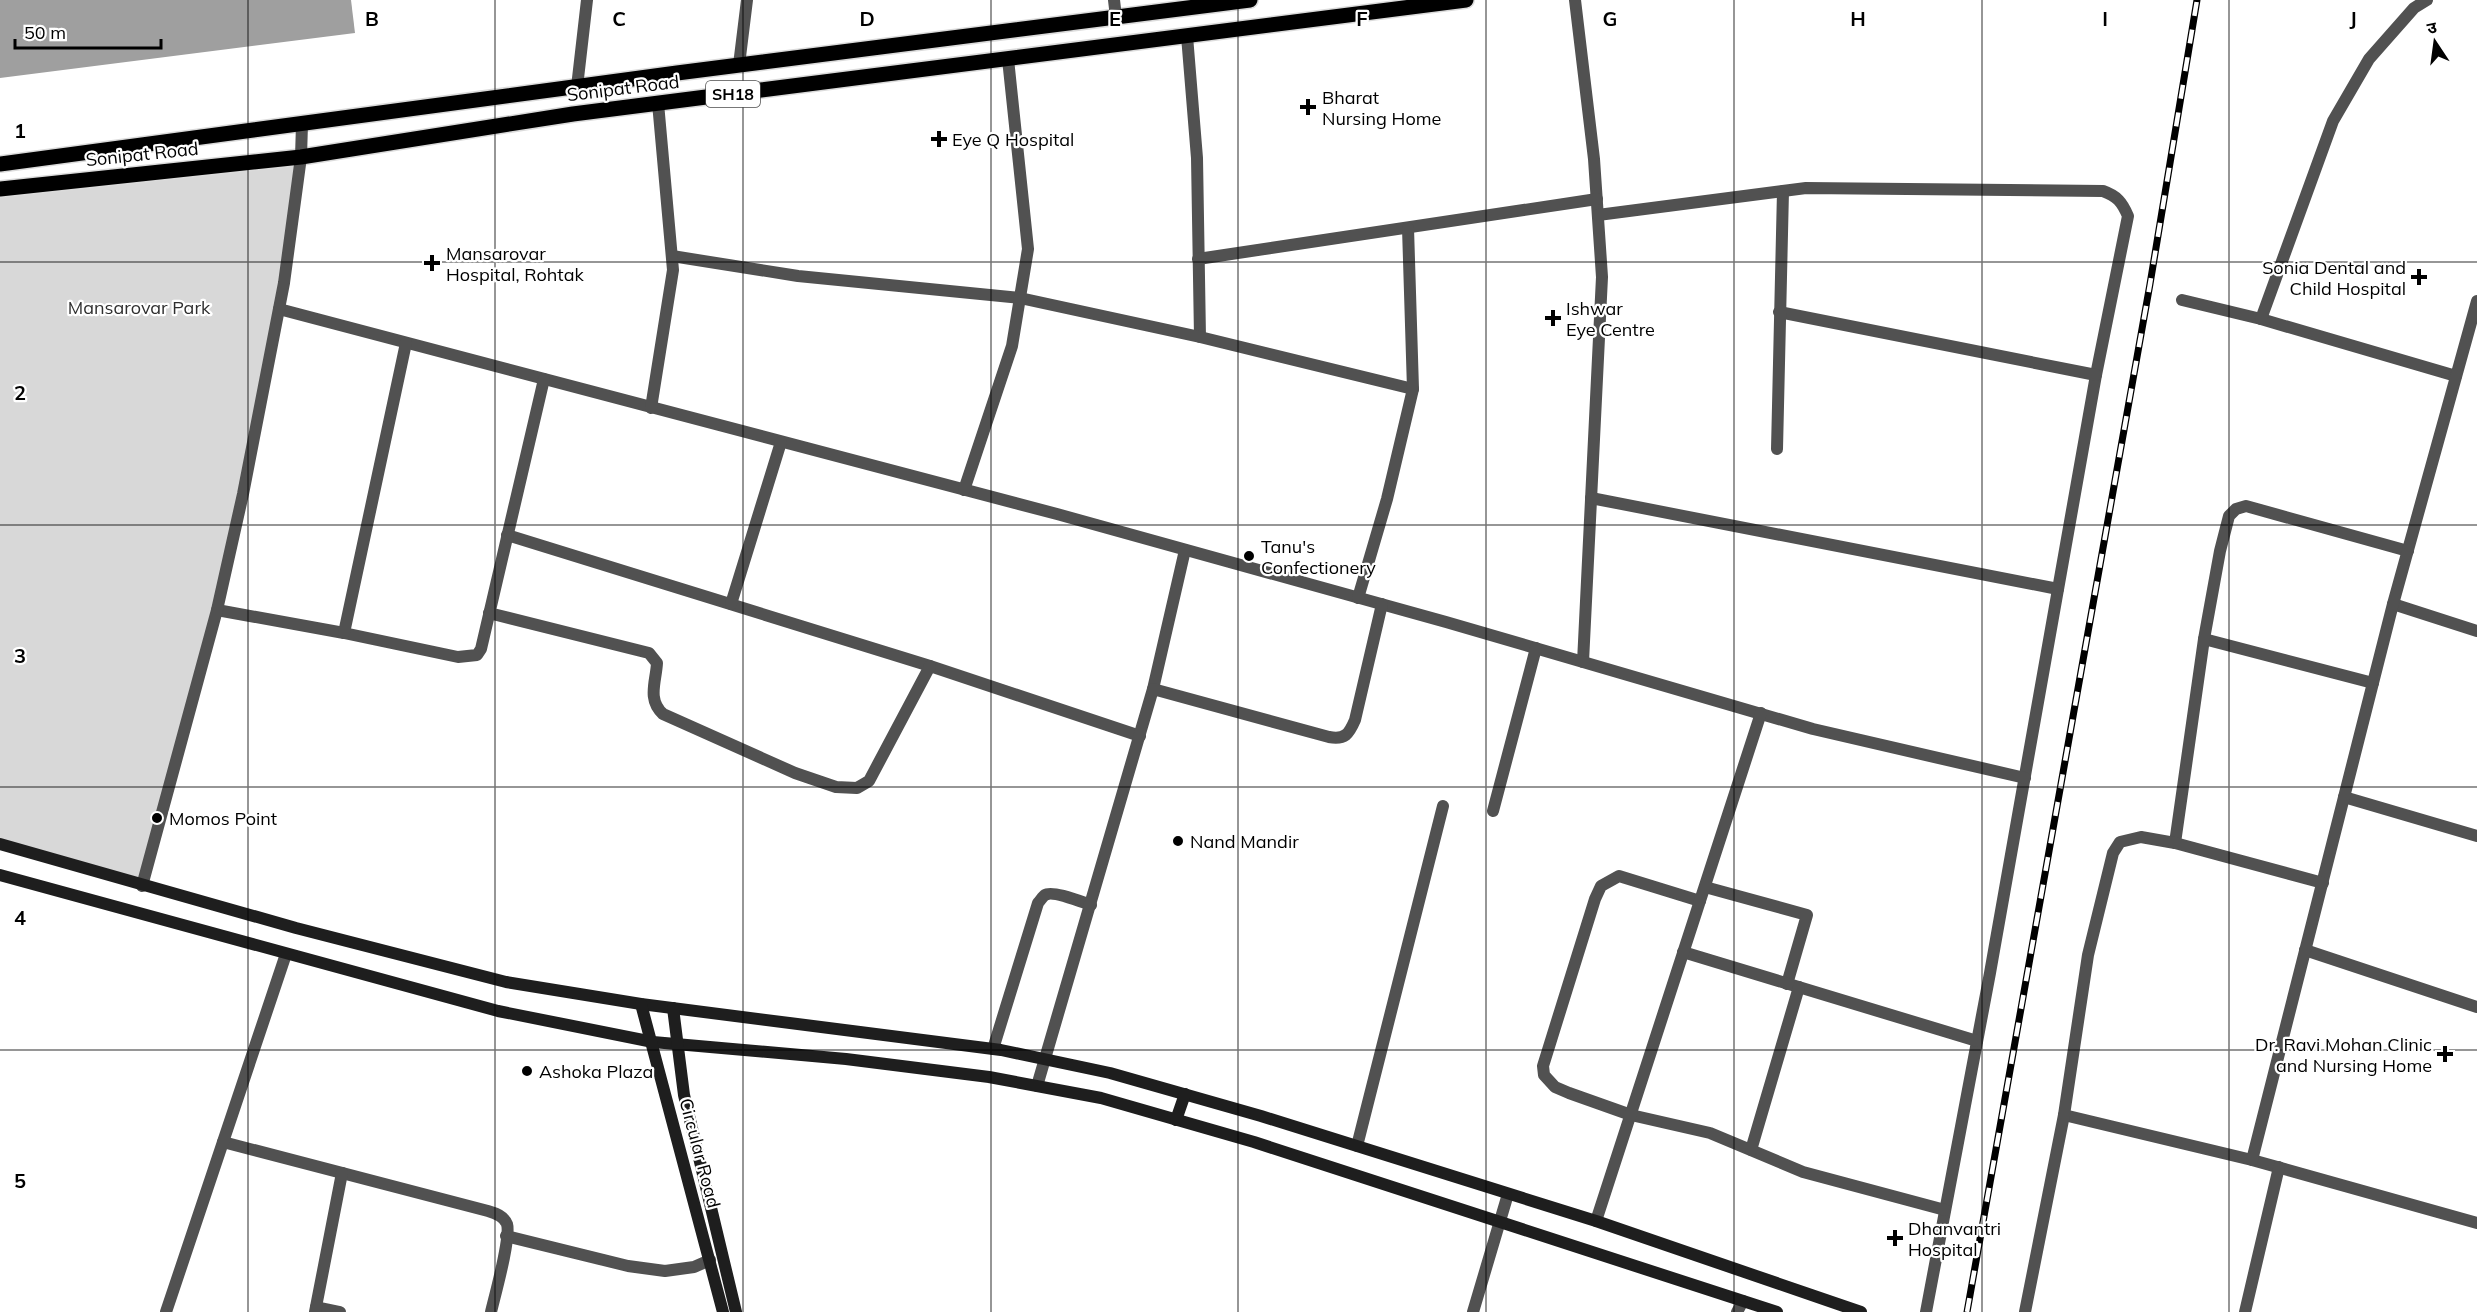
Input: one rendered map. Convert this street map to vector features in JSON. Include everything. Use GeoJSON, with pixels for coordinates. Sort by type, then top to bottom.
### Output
{"type":"FeatureCollection","features":[{"type":"Feature","properties":{"kind":"main road","name":"Sonipat Road"},"geometry":{"type":"LineString","coordinates":[[0,164],[739,65],[1250,0]]}},
{"type":"Feature","properties":{"kind":"main road","name":"Sonipat Road"},"geometry":{"type":"LineString","coordinates":[[0,189],[301,157],[573,114],[1466,0]]}},
{"type":"Feature","properties":{"kind":"main road"},"geometry":{"type":"LineString","coordinates":[[0,844],[142,886],[506,982],[641,1004],[993,1049],[1110,1073],[1357,1146],[1596,1221],[1861,1312]]}},
{"type":"Feature","properties":{"kind":"main road"},"geometry":{"type":"LineString","coordinates":[[0,874],[498,1011],[653,1042],[846,1059],[989,1077],[1101,1098],[1254,1142],[1500,1221],[1740,1306],[1777,1312]]}},
{"type":"Feature","properties":{"kind":"main road","name":"Circular Road"},"geometry":{"type":"LineString","coordinates":[[641,1004],[653,1042],[723,1312]]}},
{"type":"Feature","properties":{"kind":"main road","name":"Circular Road"},"geometry":{"type":"LineString","coordinates":[[673,1008],[684,1095],[736,1312]]}},
{"type":"Feature","properties":{"kind":"main road"},"geometry":{"type":"LineString","coordinates":[[1176,1120],[1185,1094]]}},
{"type":"Feature","properties":{"kind":"street"},"geometry":{"type":"LineString","coordinates":[[576,87],[587,0]]}},
{"type":"Feature","properties":{"kind":"street"},"geometry":{"type":"LineString","coordinates":[[739,65],[747,0]]}},
{"type":"Feature","properties":{"kind":"street"},"geometry":{"type":"LineString","coordinates":[[1114,0],[1116,17]]}},
{"type":"Feature","properties":{"kind":"street"},"geometry":{"type":"LineString","coordinates":[[1575,0],[1597,200],[1602,277],[1583,662]]}},
{"type":"Feature","properties":{"kind":"street"},"geometry":{"type":"LineString","coordinates":[[2261,319],[2333,121],[2369,59],[2414,8],[2427,0]]}},
{"type":"Feature","properties":{"kind":"street"},"geometry":{"type":"LineString","coordinates":[[1187,36],[1197,158],[1200,337]]}},
{"type":"Feature","properties":{"kind":"street"},"geometry":{"type":"LineString","coordinates":[[964,490],[1012,346],[1028,249],[1008,58]]}},
{"type":"Feature","properties":{"kind":"street"},"geometry":{"type":"LineString","coordinates":[[651,408],[673,270],[658,103]]}},
{"type":"Feature","properties":{"kind":"street"},"geometry":{"type":"LineString","coordinates":[[142,886],[217,610],[243,494],[279,309],[301,157],[302,124]]}},
{"type":"Feature","properties":{"kind":"street"},"geometry":{"type":"LineString","coordinates":[[1598,215],[1806,188],[2091,191],[2115,195],[2123,203],[2128,216],[2096,375],[2025,778],[1926,1312]]}},
{"type":"Feature","properties":{"kind":"street"},"geometry":{"type":"LineString","coordinates":[[1777,449],[1783,190]]}},
{"type":"Feature","properties":{"kind":"street"},"geometry":{"type":"LineString","coordinates":[[1198,260],[1597,200]]}},
{"type":"Feature","properties":{"kind":"street"},"geometry":{"type":"LineString","coordinates":[[1358,597],[1387,499],[1413,389],[1408,228]]}},
{"type":"Feature","properties":{"kind":"street"},"geometry":{"type":"LineString","coordinates":[[672,256],[798,276],[1020,298],[1200,337],[1413,389]]}},
{"type":"Feature","properties":{"kind":"street"},"geometry":{"type":"LineString","coordinates":[[2182,300],[2261,319],[2456,376]]}},
{"type":"Feature","properties":{"kind":"street"},"geometry":{"type":"LineString","coordinates":[[2252,1160],[2393,604],[2477,301]]}},
{"type":"Feature","properties":{"kind":"street"},"geometry":{"type":"LineString","coordinates":[[279,309],[1358,597],[1813,729],[2025,778]]}},
{"type":"Feature","properties":{"kind":"street"},"geometry":{"type":"LineString","coordinates":[[1779,312],[2096,375]]}},
{"type":"Feature","properties":{"kind":"street"},"geometry":{"type":"LineString","coordinates":[[344,633],[406,343]]}},
{"type":"Feature","properties":{"kind":"street"},"geometry":{"type":"LineString","coordinates":[[217,610],[458,657],[477,655],[481,649],[544,379]]}},
{"type":"Feature","properties":{"kind":"street"},"geometry":{"type":"LineString","coordinates":[[732,604],[781,442]]}},
{"type":"Feature","properties":{"kind":"street"},"geometry":{"type":"LineString","coordinates":[[1592,498],[2058,589]]}},
{"type":"Feature","properties":{"kind":"street"},"geometry":{"type":"LineString","coordinates":[[2175,843],[2204,639],[2220,551],[2229,516],[2236,509],[2246,506],[2408,551]]}},
{"type":"Feature","properties":{"kind":"street"},"geometry":{"type":"LineString","coordinates":[[507,535],[930,666],[1140,736]]}},
{"type":"Feature","properties":{"kind":"street"},"geometry":{"type":"LineString","coordinates":[[1037,1086],[1153,689],[1185,550]]}},
{"type":"Feature","properties":{"kind":"street"},"geometry":{"type":"LineString","coordinates":[[1153,689],[1329,737],[1343,738],[1350,733],[1355,720],[1382,604]]}},
{"type":"Feature","properties":{"kind":"street"},"geometry":{"type":"LineString","coordinates":[[2393,604],[2477,631]]}},
{"type":"Feature","properties":{"kind":"street"},"geometry":{"type":"LineString","coordinates":[[489,613],[649,653],[657,663],[652,696],[657,709],[663,714],[795,773],[836,788],[857,788],[869,781],[930,666]]}},
{"type":"Feature","properties":{"kind":"street"},"geometry":{"type":"LineString","coordinates":[[2204,639],[2373,683]]}},
{"type":"Feature","properties":{"kind":"street"},"geometry":{"type":"LineString","coordinates":[[1493,811],[1536,648]]}},
{"type":"Feature","properties":{"kind":"street"},"geometry":{"type":"LineString","coordinates":[[1596,1221],[1761,714]]}},
{"type":"Feature","properties":{"kind":"street"},"geometry":{"type":"LineString","coordinates":[[2344,796],[2477,836]]}},
{"type":"Feature","properties":{"kind":"street"},"geometry":{"type":"LineString","coordinates":[[1357,1146],[1443,806]]}},
{"type":"Feature","properties":{"kind":"street"},"geometry":{"type":"LineString","coordinates":[[2025,1312],[2064,1115],[2088,955],[2112,853],[2120,842],[2141,837],[2175,843],[2322,883]]}},
{"type":"Feature","properties":{"kind":"street"},"geometry":{"type":"LineString","coordinates":[[1700,901],[1619,876],[1601,886],[1543,1066],[1544,1075],[1555,1087],[1631,1115],[1710,1133],[1803,1172],[1946,1210]]}},
{"type":"Feature","properties":{"kind":"street"},"geometry":{"type":"LineString","coordinates":[[1705,887],[1807,915],[1793,986],[1751,1150]]}},
{"type":"Feature","properties":{"kind":"street"},"geometry":{"type":"LineString","coordinates":[[993,1049],[1038,903],[1048,893],[1090,905]]}},
{"type":"Feature","properties":{"kind":"street"},"geometry":{"type":"LineString","coordinates":[[2305,950],[2477,1007]]}},
{"type":"Feature","properties":{"kind":"street"},"geometry":{"type":"LineString","coordinates":[[1683,952],[1977,1041]]}},
{"type":"Feature","properties":{"kind":"street"},"geometry":{"type":"LineString","coordinates":[[166,1312],[286,954]]}},
{"type":"Feature","properties":{"kind":"street"},"geometry":{"type":"LineString","coordinates":[[2064,1115],[2279,1167],[2477,1223]]}},
{"type":"Feature","properties":{"kind":"street"},"geometry":{"type":"LineString","coordinates":[[223,1142],[501,1216],[507,1224],[506,1236],[492,1312]]}},
{"type":"Feature","properties":{"kind":"street"},"geometry":{"type":"LineString","coordinates":[[2245,1312],[2279,1167]]}},
{"type":"Feature","properties":{"kind":"street"},"geometry":{"type":"LineString","coordinates":[[340,1312],[316,1310],[342,1173]]}},
{"type":"Feature","properties":{"kind":"street"},"geometry":{"type":"LineString","coordinates":[[1473,1312],[1508,1194]]}},
{"type":"Feature","properties":{"kind":"street"},"geometry":{"type":"LineString","coordinates":[[506,1236],[628,1266],[665,1271],[694,1267],[710,1260]]}},
{"type":"Feature","properties":{"kind":"green space","name":"Mansarovar Park"},"geometry":{"type":"Polygon","coordinates":[[[299,149],[279,309],[213,608],[139,884],[0,844],[0,187],[299,149]]]}},
{"type":"Feature","properties":{"kind":"shaded area"},"geometry":{"type":"Polygon","coordinates":[[[0,0],[351,0],[355,33],[0,78],[0,0]]]}},
{"type":"Feature","properties":{"kind":"railway"},"geometry":{"type":"LineString","coordinates":[[1967,1312],[2150,284],[2197,0]]}},
{"type":"Feature","properties":{"kind":"place","name":"Bharat Nursing Home"},"geometry":{"type":"Point","coordinates":[1308,107]}},
{"type":"Feature","properties":{"kind":"place","name":"Eye Q Hospital"},"geometry":{"type":"Point","coordinates":[939,139]}},
{"type":"Feature","properties":{"kind":"place","name":"Mansarovar Hospital, Rohtak"},"geometry":{"type":"Point","coordinates":[432,263]}},
{"type":"Feature","properties":{"kind":"place","name":"Sonia Dental and Child Hospital"},"geometry":{"type":"Point","coordinates":[2419,277]}},
{"type":"Feature","properties":{"kind":"place","name":"Ishwar Eye Centre"},"geometry":{"type":"Point","coordinates":[1553,318]}},
{"type":"Feature","properties":{"kind":"place","name":"Tanu's Confectionery"},"geometry":{"type":"Point","coordinates":[1249,556]}},
{"type":"Feature","properties":{"kind":"place","name":"Momos Point"},"geometry":{"type":"Point","coordinates":[157,818]}},
{"type":"Feature","properties":{"kind":"place","name":"Nand Mandir"},"geometry":{"type":"Point","coordinates":[1178,841]}},
{"type":"Feature","properties":{"kind":"place","name":"Dr. Ravi Mohan Clinic and Nursing Home"},"geometry":{"type":"Point","coordinates":[2445,1054]}},
{"type":"Feature","properties":{"kind":"place","name":"Ashoka Plaza"},"geometry":{"type":"Point","coordinates":[527,1071]}},
{"type":"Feature","properties":{"kind":"place","name":"Dhanvantri Hospital"},"geometry":{"type":"Point","coordinates":[1895,1238]}}]}
